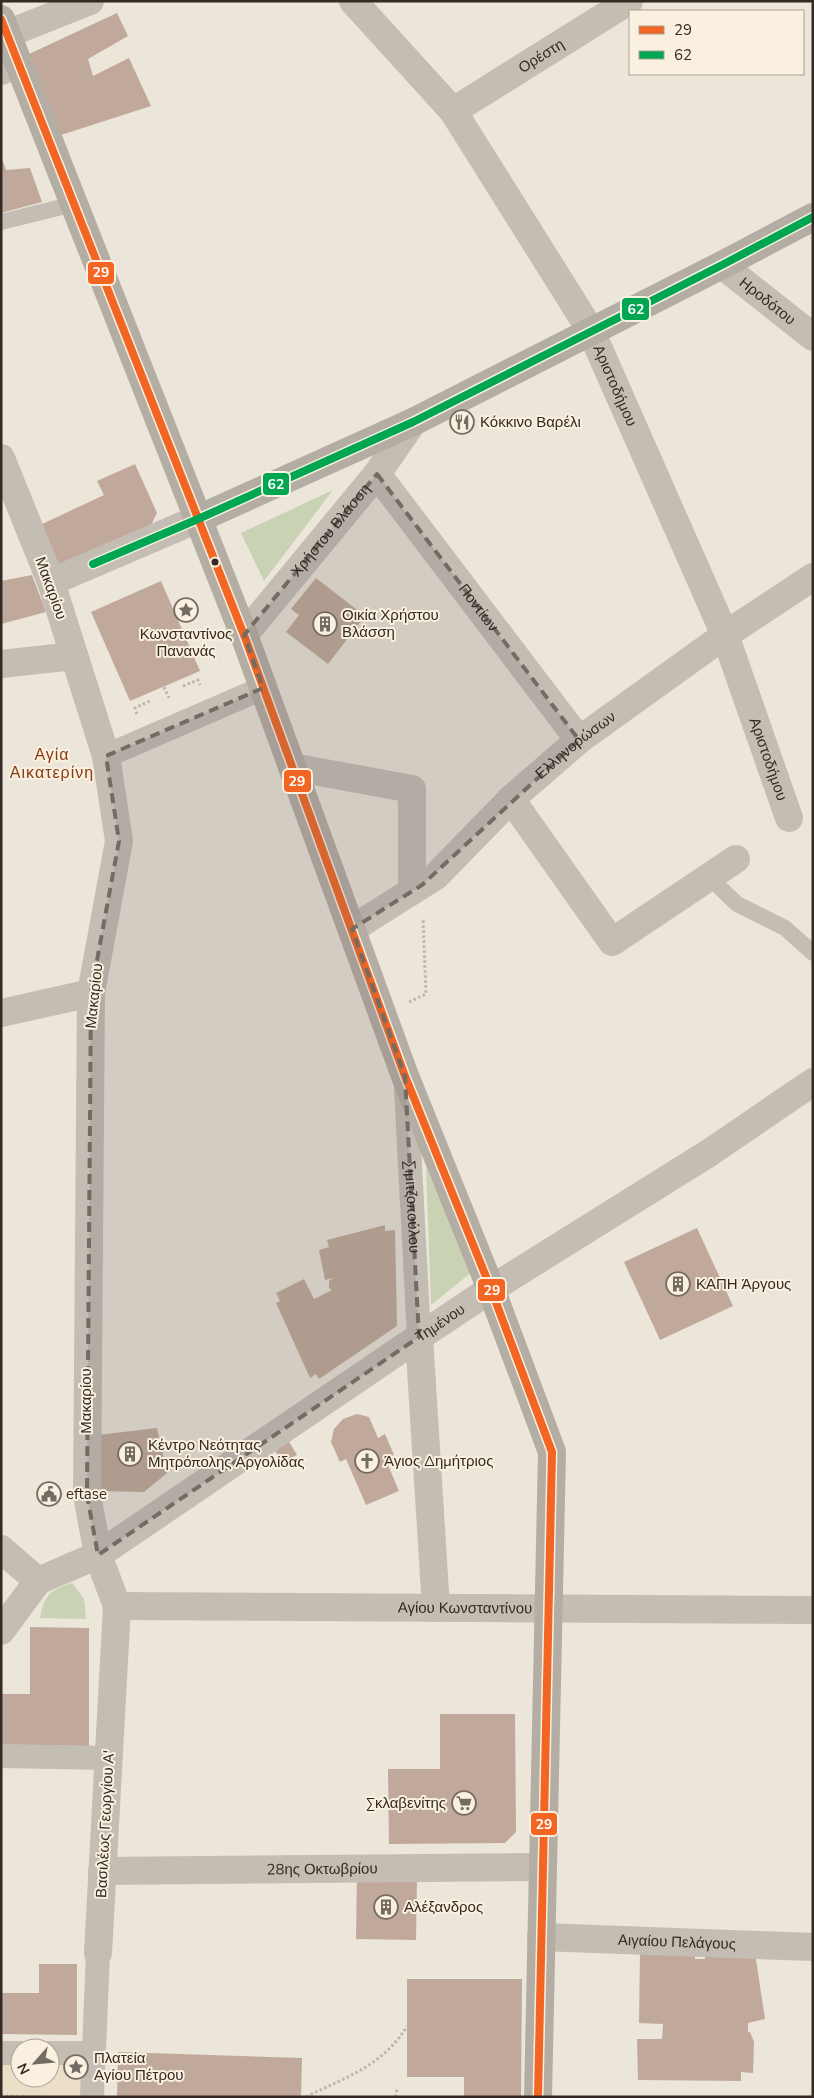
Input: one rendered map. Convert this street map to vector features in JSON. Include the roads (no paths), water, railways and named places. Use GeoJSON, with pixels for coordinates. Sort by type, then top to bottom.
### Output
{"type":"FeatureCollection","features":[{"type":"Feature","properties":{"kind":"main road","name":"Σιμιτζοπούλου"},"geometry":{"type":"LineString","coordinates":[[4,26],[10,67],[74,204],[244,635],[384,1014],[405,1076],[491,1290],[552,1452],[541,1937],[530,2023],[538,2097]]}},
{"type":"Feature","properties":{"kind":"main road","name":"Χρήστου Βλάσση"},"geometry":{"type":"LineString","coordinates":[[198,519],[413,422],[813,217]]}},
{"type":"Feature","properties":{"kind":"street"},"geometry":{"type":"LineString","coordinates":[[4,26],[90,1]]}},
{"type":"Feature","properties":{"kind":"street","name":"Αριστοδήμου"},"geometry":{"type":"LineString","coordinates":[[353,1],[453,111],[591,331],[725,634],[789,818]]}},
{"type":"Feature","properties":{"kind":"street","name":"Ορέστη"},"geometry":{"type":"LineString","coordinates":[[453,111],[629,1]]}},
{"type":"Feature","properties":{"kind":"street","name":"Ηροδότου"},"geometry":{"type":"LineString","coordinates":[[722,265],[813,337]]}},
{"type":"Feature","properties":{"kind":"street","name":"Χρήστου Βλάσση"},"geometry":{"type":"LineString","coordinates":[[244,635],[378,474],[413,422]]}},
{"type":"Feature","properties":{"kind":"street","name":"Μακαρίου"},"geometry":{"type":"LineString","coordinates":[[1,458],[51,582],[106,756],[119,841],[91,994],[86,1495],[98,1555]]}},
{"type":"Feature","properties":{"kind":"street","name":"Ποντίων"},"geometry":{"type":"LineString","coordinates":[[378,474],[580,740]]}},
{"type":"Feature","properties":{"kind":"street","name":"Χρήστου Βλάσση"},"geometry":{"type":"LineString","coordinates":[[51,582],[198,519]]}},
{"type":"Feature","properties":{"kind":"street","name":"Ελληνορώσων"},"geometry":{"type":"LineString","coordinates":[[352,929],[436,876],[512,799],[580,740],[725,634],[813,577]]}},
{"type":"Feature","properties":{"kind":"street"},"geometry":{"type":"LineString","coordinates":[[1,664],[74,656]]}},
{"type":"Feature","properties":{"kind":"street"},"geometry":{"type":"LineString","coordinates":[[106,756],[263,688]]}},
{"type":"Feature","properties":{"kind":"street"},"geometry":{"type":"LineString","coordinates":[[292,767],[412,789],[417,888]]}},
{"type":"Feature","properties":{"kind":"street"},"geometry":{"type":"LineString","coordinates":[[512,799],[612,942],[736,859]]}},
{"type":"Feature","properties":{"kind":"street"},"geometry":{"type":"LineString","coordinates":[[1,1013],[91,994]]}},
{"type":"Feature","properties":{"kind":"street","name":"Σιμιτζοπούλου"},"geometry":{"type":"LineString","coordinates":[[405,1076],[419,1337]]}},
{"type":"Feature","properties":{"kind":"street","name":"Τημένου"},"geometry":{"type":"LineString","coordinates":[[38,1581],[98,1555],[419,1337],[709,1153],[813,1082]]}},
{"type":"Feature","properties":{"kind":"street"},"geometry":{"type":"LineString","coordinates":[[419,1337],[436,1608]]}},
{"type":"Feature","properties":{"kind":"street"},"geometry":{"type":"LineString","coordinates":[[1,1549],[38,1581],[1,1631]]}},
{"type":"Feature","properties":{"kind":"street","name":"Βασιλέως Γεωργίου Α'"},"geometry":{"type":"LineString","coordinates":[[92,2097],[102,1871],[117,1606],[98,1555]]}},
{"type":"Feature","properties":{"kind":"street","name":"Αγίου Κωνσταντίνου"},"geometry":{"type":"LineString","coordinates":[[117,1606],[813,1610]]}},
{"type":"Feature","properties":{"kind":"street"},"geometry":{"type":"LineString","coordinates":[[1,1756],[108,1758]]}},
{"type":"Feature","properties":{"kind":"street","name":"28ης Οκτωβρίου"},"geometry":{"type":"LineString","coordinates":[[102,1871],[542,1867]]}},
{"type":"Feature","properties":{"kind":"street","name":"Αιγαίου Πελάγους"},"geometry":{"type":"LineString","coordinates":[[541,1937],[813,1947]]}},
{"type":"Feature","properties":{"kind":"street"},"geometry":{"type":"LineString","coordinates":[[60,2053],[94,2053]]}},
{"type":"Feature","properties":{"kind":"lane"},"geometry":{"type":"LineString","coordinates":[[1,222],[74,204]]}},
{"type":"Feature","properties":{"kind":"lane"},"geometry":{"type":"LineString","coordinates":[[709,878],[736,904],[785,928],[813,953]]}},
{"type":"Feature","properties":{"kind":"place","name":"Κόκκινο Βαρέλι"},"geometry":{"type":"Point","coordinates":[462,422]}},
{"type":"Feature","properties":{"kind":"place","name":"Κωνσταντίνος Πανανάς"},"geometry":{"type":"Point","coordinates":[186,610]}},
{"type":"Feature","properties":{"kind":"place","name":"Οικία Χρήστου Βλάσση"},"geometry":{"type":"Point","coordinates":[325,624]}},
{"type":"Feature","properties":{"kind":"place","name":"ΚΑΠΗ Άργους"},"geometry":{"type":"Point","coordinates":[678,1284]}},
{"type":"Feature","properties":{"kind":"place","name":"Κέντρο Νεότητας Μητρόπολης Αργολίδας"},"geometry":{"type":"Point","coordinates":[130,1454]}},
{"type":"Feature","properties":{"kind":"place","name":"Άγιος Δημήτριος"},"geometry":{"type":"Point","coordinates":[367,1461]}},
{"type":"Feature","properties":{"kind":"place","name":"eftase"},"geometry":{"type":"Point","coordinates":[49,1494]}},
{"type":"Feature","properties":{"kind":"place","name":"Σκλαβενίτης"},"geometry":{"type":"Point","coordinates":[464,1803]}},
{"type":"Feature","properties":{"kind":"place","name":"Αλέξανδρος"},"geometry":{"type":"Point","coordinates":[386,1907]}},
{"type":"Feature","properties":{"kind":"place","name":"Πλατεία Αγίου Πέτρου"},"geometry":{"type":"Point","coordinates":[76,2067]}},
{"type":"Feature","properties":{"kind":"district","name":"Αγία Αικατερίνη"},"geometry":{"type":"Point","coordinates":[52,764]}}]}
